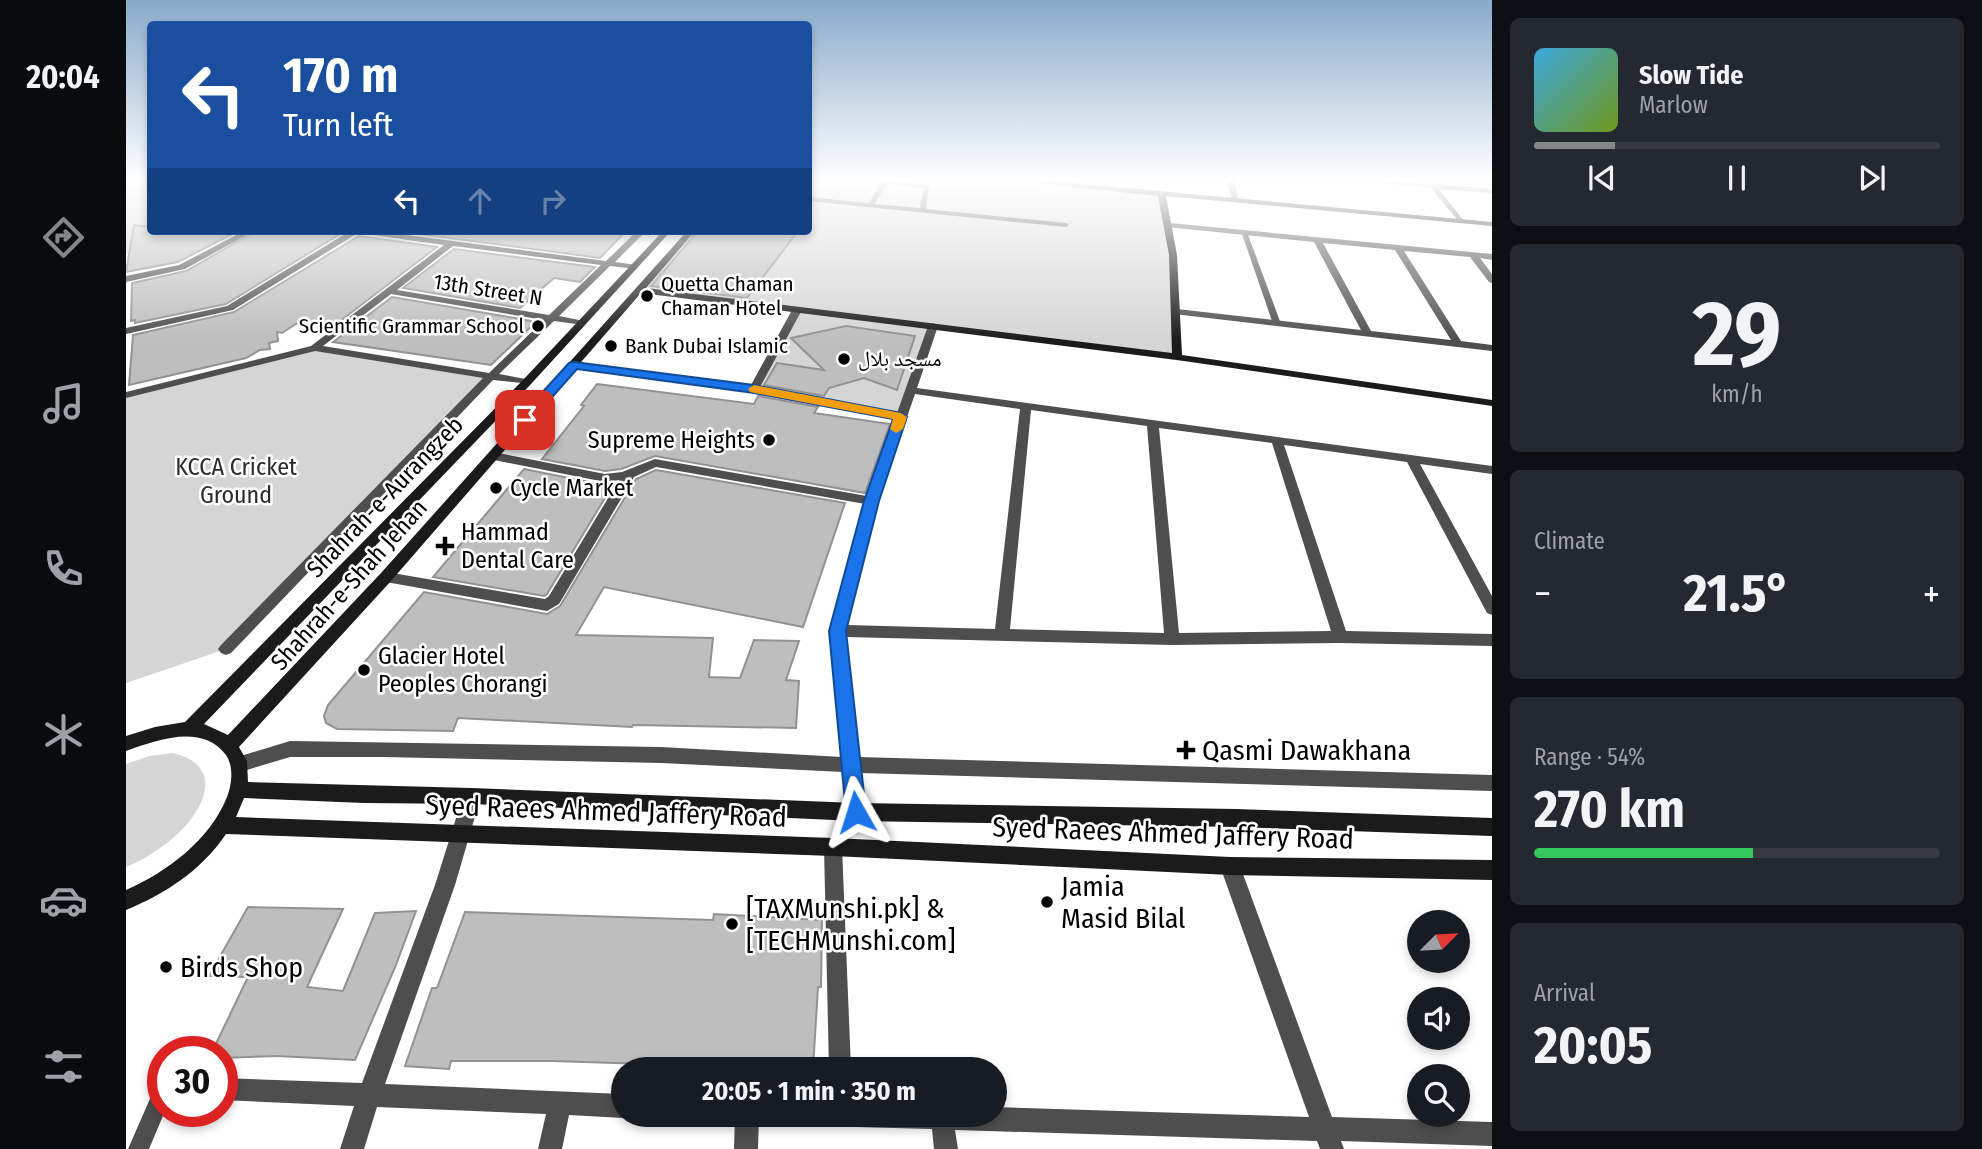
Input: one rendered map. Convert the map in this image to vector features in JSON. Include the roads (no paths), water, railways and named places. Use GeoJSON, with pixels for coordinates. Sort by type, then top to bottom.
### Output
{"type":"FeatureCollection","features":[{"type":"Feature","properties":{"kind":"main road"},"geometry":{"type":"LineString","coordinates":[[1171,233],[1177,312],[1177,357]]}},
{"type":"Feature","properties":{"kind":"main road","name":"Shahrah-e-Aurangzeb"},"geometry":{"type":"LineString","coordinates":[[189,729],[527,382],[663,235]]}},
{"type":"Feature","properties":{"kind":"main road","name":"Shahrah-e-Shah Jehan"},"geometry":{"type":"LineString","coordinates":[[230,745],[386,577],[688,235]]}},
{"type":"Feature","properties":{"kind":"main road"},"geometry":{"type":"LineString","coordinates":[[640,290],[1177,357],[1492,403]]}},
{"type":"Feature","properties":{"kind":"main road"},"geometry":{"type":"LineString","coordinates":[[126,744],[168,731],[189,729],[220,737],[230,745],[240,764],[239,790],[222,825],[201,851],[173,875],[126,900]]}},
{"type":"Feature","properties":{"kind":"main road","name":"Syed Raees Ahmed Jaffery Road"},"geometry":{"type":"LineString","coordinates":[[239,790],[472,796],[856,812],[1236,818],[1492,827]]}},
{"type":"Feature","properties":{"kind":"main road","name":"Syed Raees Ahmed Jaffery Road"},"geometry":{"type":"LineString","coordinates":[[222,825],[833,846],[1230,866],[1492,870]]}},
{"type":"Feature","properties":{"kind":"street"},"geometry":{"type":"LineString","coordinates":[[1250,233],[1492,257]]}},
{"type":"Feature","properties":{"kind":"street"},"geometry":{"type":"LineString","coordinates":[[126,279],[182,267],[242,235]]}},
{"type":"Feature","properties":{"kind":"street"},"geometry":{"type":"LineString","coordinates":[[126,331],[230,308],[350,235]]}},
{"type":"Feature","properties":{"kind":"street"},"geometry":{"type":"LineString","coordinates":[[389,235],[634,267]]}},
{"type":"Feature","properties":{"kind":"street"},"geometry":{"type":"LineString","coordinates":[[226,649],[492,377],[638,235]]}},
{"type":"Feature","properties":{"kind":"street"},"geometry":{"type":"LineString","coordinates":[[1317,240],[1368,334]]}},
{"type":"Feature","properties":{"kind":"street"},"geometry":{"type":"LineString","coordinates":[[315,348],[452,243]]}},
{"type":"Feature","properties":{"kind":"street"},"geometry":{"type":"LineString","coordinates":[[1398,248],[1458,344]]}},
{"type":"Feature","properties":{"kind":"street"},"geometry":{"type":"LineString","coordinates":[[1473,256],[1492,280]]}},
{"type":"Feature","properties":{"kind":"street","name":"13th Street N"},"geometry":{"type":"LineString","coordinates":[[389,291],[581,323]]}},
{"type":"Feature","properties":{"kind":"street"},"geometry":{"type":"LineString","coordinates":[[754,389],[797,310]]}},
{"type":"Feature","properties":{"kind":"street"},"geometry":{"type":"LineString","coordinates":[[1177,312],[1492,348]]}},
{"type":"Feature","properties":{"kind":"street"},"geometry":{"type":"LineString","coordinates":[[856,812],[838,631],[872,501],[933,327]]}},
{"type":"Feature","properties":{"kind":"street"},"geometry":{"type":"LineString","coordinates":[[126,395],[315,348],[527,382]]}},
{"type":"Feature","properties":{"kind":"street"},"geometry":{"type":"LineString","coordinates":[[574,365],[754,389],[901,417]]}},
{"type":"Feature","properties":{"kind":"street"},"geometry":{"type":"LineString","coordinates":[[910,390],[1492,470]]}},
{"type":"Feature","properties":{"kind":"street"},"geometry":{"type":"LineString","coordinates":[[1002,633],[1026,407]]}},
{"type":"Feature","properties":{"kind":"street"},"geometry":{"type":"LineString","coordinates":[[1153,424],[1172,639]]}},
{"type":"Feature","properties":{"kind":"street"},"geometry":{"type":"LineString","coordinates":[[1277,442],[1340,638]]}},
{"type":"Feature","properties":{"kind":"street"},"geometry":{"type":"LineString","coordinates":[[493,456],[606,478],[629,474],[654,463],[872,501]]}},
{"type":"Feature","properties":{"kind":"street"},"geometry":{"type":"LineString","coordinates":[[1412,461],[1492,609]]}},
{"type":"Feature","properties":{"kind":"street"},"geometry":{"type":"LineString","coordinates":[[386,577],[547,605],[554,600],[629,474]]}},
{"type":"Feature","properties":{"kind":"street"},"geometry":{"type":"LineString","coordinates":[[838,631],[1172,639],[1492,640]]}},
{"type":"Feature","properties":{"kind":"street"},"geometry":{"type":"LineString","coordinates":[[240,764],[290,749],[383,749],[661,755],[851,765],[1492,783]]}},
{"type":"Feature","properties":{"kind":"street"},"geometry":{"type":"LineString","coordinates":[[352,1149],[368,1095],[462,834],[472,796]]}},
{"type":"Feature","properties":{"kind":"street"},"geometry":{"type":"LineString","coordinates":[[833,846],[840,1057]]}},
{"type":"Feature","properties":{"kind":"street"},"geometry":{"type":"LineString","coordinates":[[1230,866],[1327,1139]]}},
{"type":"Feature","properties":{"kind":"street"},"geometry":{"type":"LineString","coordinates":[[238,1090],[611,1105]]}},
{"type":"Feature","properties":{"kind":"street"},"geometry":{"type":"LineString","coordinates":[[550,1149],[560,1103]]}},
{"type":"Feature","properties":{"kind":"street"},"geometry":{"type":"LineString","coordinates":[[1007,1122],[1327,1139],[1492,1134]]}},
{"type":"Feature","properties":{"kind":"street"},"geometry":{"type":"LineString","coordinates":[[746,1149],[747,1127]]}},
{"type":"Feature","properties":{"kind":"street"},"geometry":{"type":"LineString","coordinates":[[943,1127],[946,1149]]}},
{"type":"Feature","properties":{"kind":"lane"},"geometry":{"type":"LineString","coordinates":[[1244,233],[1277,324]]}},
{"type":"Feature","properties":{"kind":"lane"},"geometry":{"type":"LineString","coordinates":[[138,1149],[148,1127]]}},
{"type":"Feature","properties":{"kind":"place","name":"Quetta Chaman Chaman Hotel"},"geometry":{"type":"Point","coordinates":[647,296]}},
{"type":"Feature","properties":{"kind":"place","name":"Scientific Grammar School"},"geometry":{"type":"Point","coordinates":[538,326]}},
{"type":"Feature","properties":{"kind":"place","name":"Bank Dubai Islamic"},"geometry":{"type":"Point","coordinates":[611,346]}},
{"type":"Feature","properties":{"kind":"place","name":"مسجد بلال"},"geometry":{"type":"Point","coordinates":[844,359]}},
{"type":"Feature","properties":{"kind":"place","name":"Supreme Heights"},"geometry":{"type":"Point","coordinates":[769,440]}},
{"type":"Feature","properties":{"kind":"place","name":"Cycle Market"},"geometry":{"type":"Point","coordinates":[496,488]}},
{"type":"Feature","properties":{"kind":"place","name":"Hammad Dental Care"},"geometry":{"type":"Point","coordinates":[445,546]}},
{"type":"Feature","properties":{"kind":"place","name":"Glacier Hotel Peoples Chorangi"},"geometry":{"type":"Point","coordinates":[364,670]}},
{"type":"Feature","properties":{"kind":"place","name":"Qasmi Dawakhana"},"geometry":{"type":"Point","coordinates":[1186,750]}},
{"type":"Feature","properties":{"kind":"place","name":"Jamia Masid Bilal"},"geometry":{"type":"Point","coordinates":[1047,902]}},
{"type":"Feature","properties":{"kind":"place","name":"[TAXMunshi.pk] & [TECHMunshi.com]"},"geometry":{"type":"Point","coordinates":[732,924]}},
{"type":"Feature","properties":{"kind":"place","name":"Birds Shop"},"geometry":{"type":"Point","coordinates":[166,967]}},
{"type":"Feature","properties":{"kind":"park label","name":"KCCA Cricket Ground"},"geometry":{"type":"Point","coordinates":[236,481]}}]}
